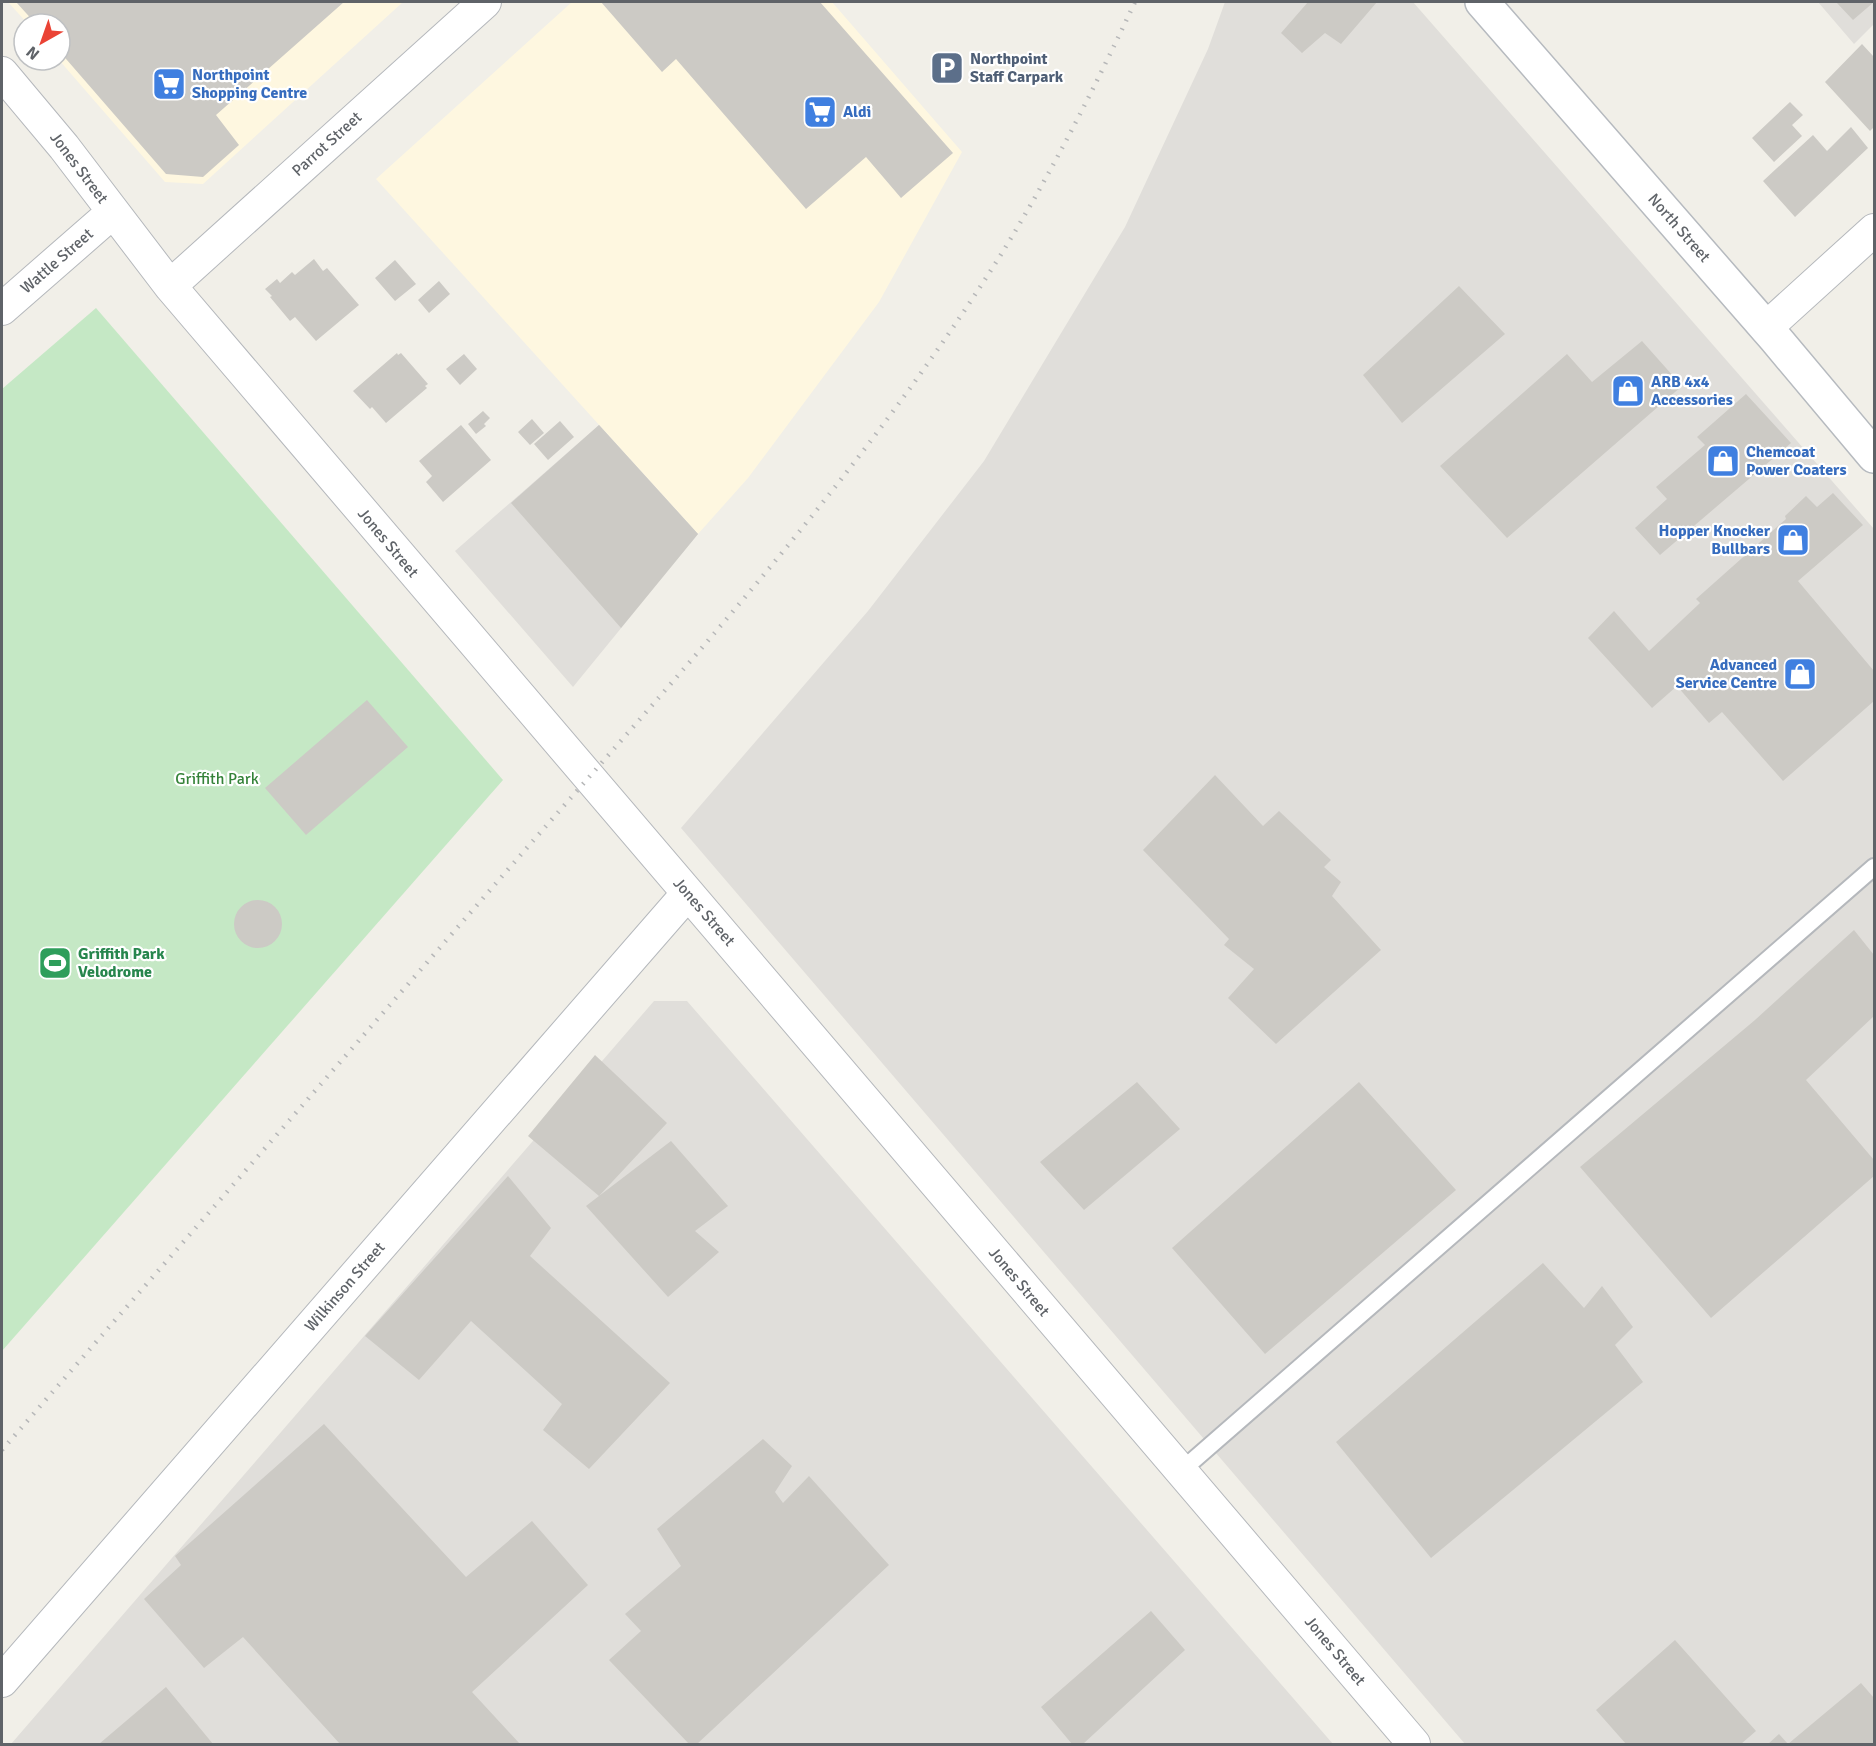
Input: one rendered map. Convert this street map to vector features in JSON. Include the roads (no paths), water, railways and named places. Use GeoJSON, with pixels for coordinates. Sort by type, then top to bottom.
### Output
{"type":"FeatureCollection","features":[{"type":"Feature","properties":{"kind":"street","name":"Parrot Street"},"geometry":{"type":"LineString","coordinates":[[170,286],[485,2]]}},
{"type":"Feature","properties":{"kind":"street","name":"North Street"},"geometry":{"type":"LineString","coordinates":[[1482,2],[1875,456]]}},
{"type":"Feature","properties":{"kind":"street","name":"Jones Street"},"geometry":{"type":"LineString","coordinates":[[2,73],[64,147],[170,286],[1414,1744]]}},
{"type":"Feature","properties":{"kind":"street","name":"Wattle Street"},"geometry":{"type":"LineString","coordinates":[[2,309],[113,212]]}},
{"type":"Feature","properties":{"kind":"street"},"geometry":{"type":"LineString","coordinates":[[1766,328],[1875,230]]}},
{"type":"Feature","properties":{"kind":"street","name":"Wilkinson Street"},"geometry":{"type":"LineString","coordinates":[[2,1681],[688,893]]}},
{"type":"Feature","properties":{"kind":"lane"},"geometry":{"type":"LineString","coordinates":[[1181,1471],[1875,867]]}},
{"type":"Feature","properties":{"kind":"railway"},"geometry":{"type":"LineString","coordinates":[[2,1450],[656,701],[837,485],[894,411],[1000,256],[1071,131],[1135,2]]}},
{"type":"Feature","properties":{"kind":"place","name":"Northpoint Staff Carpark"},"geometry":{"type":"Point","coordinates":[947,68]}},
{"type":"Feature","properties":{"kind":"place","name":"Northpoint Shopping Centre"},"geometry":{"type":"Point","coordinates":[169,84]}},
{"type":"Feature","properties":{"kind":"place","name":"Aldi"},"geometry":{"type":"Point","coordinates":[820,112]}},
{"type":"Feature","properties":{"kind":"place","name":"ARB 4x4 Accessories"},"geometry":{"type":"Point","coordinates":[1628,391]}},
{"type":"Feature","properties":{"kind":"place","name":"Chemcoat Power Coaters"},"geometry":{"type":"Point","coordinates":[1723,461]}},
{"type":"Feature","properties":{"kind":"place","name":"Hopper Knocker Bullbars"},"geometry":{"type":"Point","coordinates":[1793,540]}},
{"type":"Feature","properties":{"kind":"place","name":"Advanced Service Centre"},"geometry":{"type":"Point","coordinates":[1800,674]}},
{"type":"Feature","properties":{"kind":"place","name":"Griffith Park Velodrome"},"geometry":{"type":"Point","coordinates":[55,963]}},
{"type":"Feature","properties":{"kind":"park label","name":"Griffith Park"},"geometry":{"type":"Point","coordinates":[217,779]}}]}
